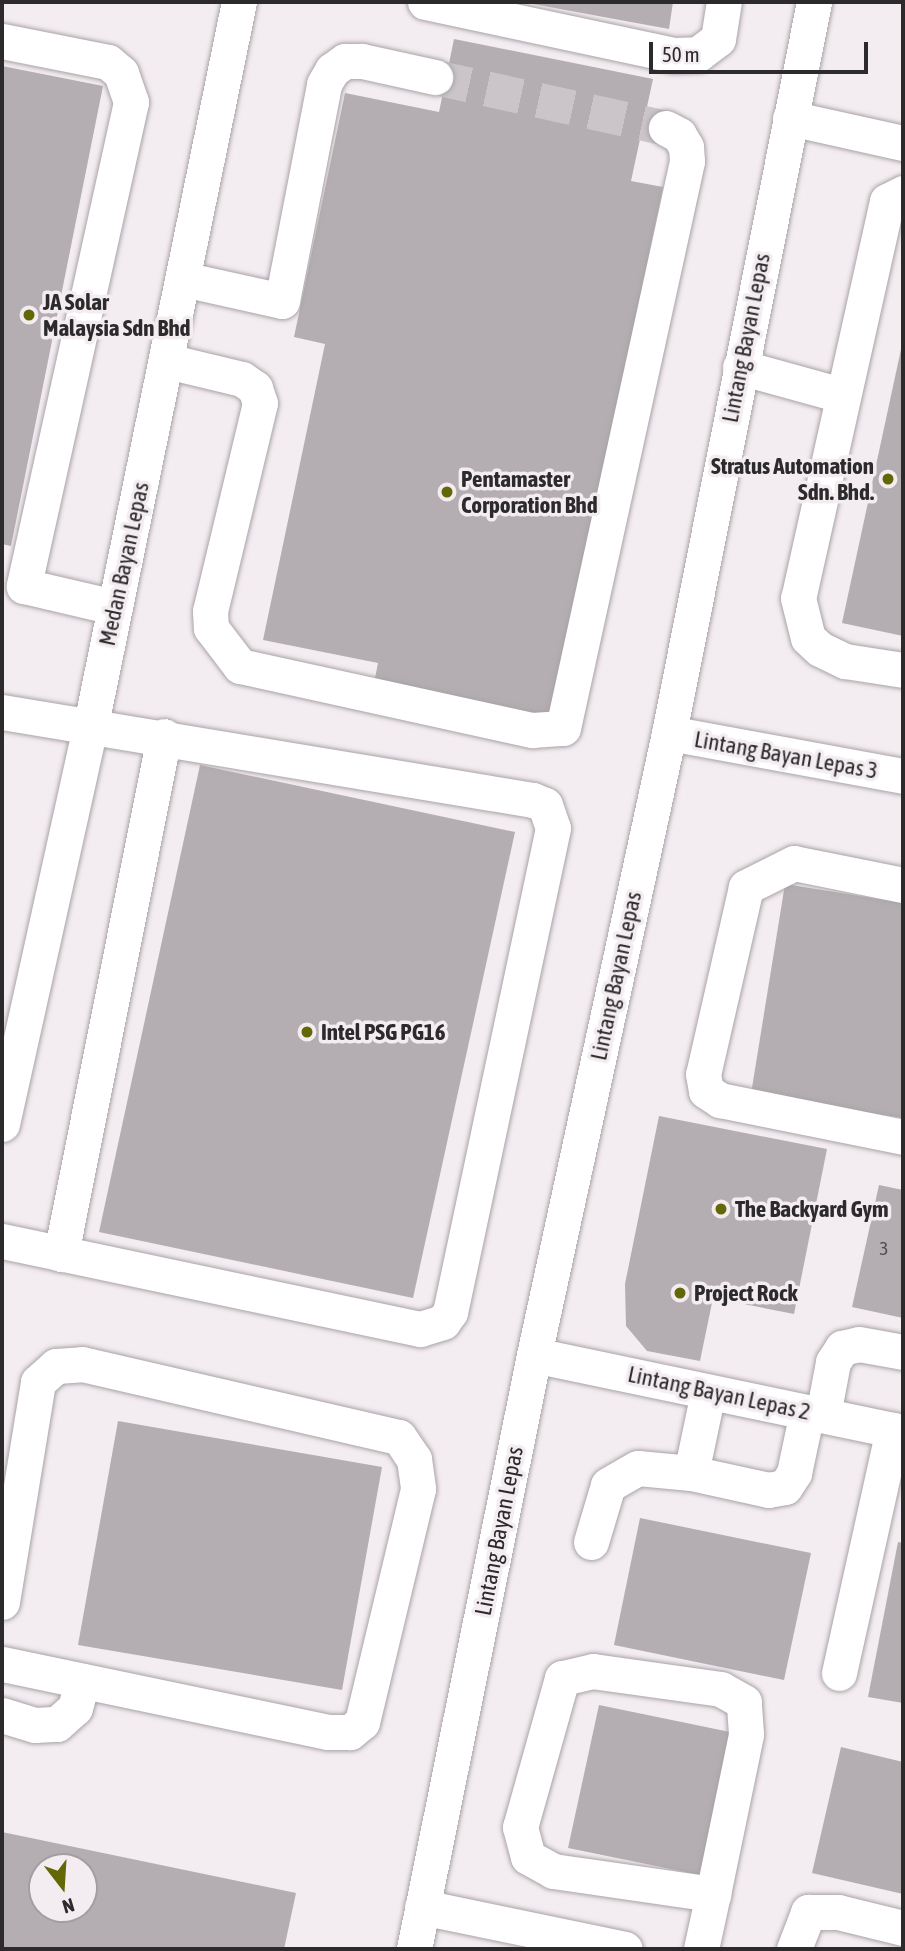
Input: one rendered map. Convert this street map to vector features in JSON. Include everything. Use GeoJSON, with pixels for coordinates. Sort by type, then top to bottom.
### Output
{"type":"FeatureCollection","features":[{"type":"Feature","properties":{"kind":"street","name":"Medan Bayan Lepas"},"geometry":{"type":"LineString","coordinates":[[2,1124],[91,724],[239,2]]}},
{"type":"Feature","properties":{"kind":"street"},"geometry":{"type":"LineString","coordinates":[[425,2],[674,55],[698,54],[718,39],[724,2]]}},
{"type":"Feature","properties":{"kind":"street","name":"Lintang Bayan Lepas"},"geometry":{"type":"LineString","coordinates":[[414,1949],[534,1355],[669,733],[814,2]]}},
{"type":"Feature","properties":{"kind":"street"},"geometry":{"type":"LineString","coordinates":[[2,41],[108,62],[121,73],[131,102],[13,584],[114,607]]}},
{"type":"Feature","properties":{"kind":"street"},"geometry":{"type":"LineString","coordinates":[[183,279],[282,301],[324,84],[332,70],[345,61],[362,61],[435,77]]}},
{"type":"Feature","properties":{"kind":"street"},"geometry":{"type":"LineString","coordinates":[[790,118],[903,143]]}},
{"type":"Feature","properties":{"kind":"street"},"geometry":{"type":"LineString","coordinates":[[167,361],[242,379],[256,388],[260,403],[210,611],[211,628],[240,666],[532,730],[563,728],[687,161],[686,147],[679,135],[666,128]]}},
{"type":"Feature","properties":{"kind":"street"},"geometry":{"type":"LineString","coordinates":[[903,193],[887,201],[841,395],[798,598],[808,638],[820,649],[845,662],[903,670]]}},
{"type":"Feature","properties":{"kind":"street"},"geometry":{"type":"LineString","coordinates":[[740,367],[841,395]]}},
{"type":"Feature","properties":{"kind":"street"},"geometry":{"type":"LineString","coordinates":[[2,712],[164,736],[533,800],[545,805],[553,828],[450,1312],[443,1322],[420,1328],[2,1241]]}},
{"type":"Feature","properties":{"kind":"street","name":"Lintang Bayan Lepas 3"},"geometry":{"type":"LineString","coordinates":[[669,733],[903,776]]}},
{"type":"Feature","properties":{"kind":"street"},"geometry":{"type":"LineString","coordinates":[[61,1254],[164,736]]}},
{"type":"Feature","properties":{"kind":"street"},"geometry":{"type":"LineString","coordinates":[[903,885],[794,863],[746,887],[703,1074],[706,1091],[720,1100],[903,1137]]}},
{"type":"Feature","properties":{"kind":"street"},"geometry":{"type":"LineString","coordinates":[[591,1542],[608,1485],[622,1474],[638,1468],[691,1473],[768,1490],[785,1486],[794,1473],[833,1362],[842,1348],[859,1344],[903,1352]]}},
{"type":"Feature","properties":{"kind":"street","name":"Lintang Bayan Lepas 2"},"geometry":{"type":"LineString","coordinates":[[534,1355],[898,1431]]}},
{"type":"Feature","properties":{"kind":"street"},"geometry":{"type":"LineString","coordinates":[[2,1602],[38,1382],[56,1366],[82,1364],[400,1437],[414,1459],[418,1489],[362,1722],[350,1732],[328,1732],[2,1664]]}},
{"type":"Feature","properties":{"kind":"street"},"geometry":{"type":"LineString","coordinates":[[691,1473],[708,1392]]}},
{"type":"Feature","properties":{"kind":"street"},"geometry":{"type":"LineString","coordinates":[[839,1674],[898,1431]]}},
{"type":"Feature","properties":{"kind":"street"},"geometry":{"type":"LineString","coordinates":[[701,1949],[713,1894],[746,1734],[744,1702],[721,1689],[593,1671],[562,1678],[520,1827],[528,1857],[553,1871],[713,1894]]}},
{"type":"Feature","properties":{"kind":"street"},"geometry":{"type":"LineString","coordinates":[[2,1715],[35,1725],[57,1724],[75,1708],[82,1681]]}},
{"type":"Feature","properties":{"kind":"street"},"geometry":{"type":"LineString","coordinates":[[422,1907],[625,1949]]}},
{"type":"Feature","properties":{"kind":"street"},"geometry":{"type":"LineString","coordinates":[[794,1949],[808,1912],[838,1912],[903,1928]]}},
{"type":"Feature","properties":{"kind":"building"},"geometry":{"type":"Polygon","coordinates":[[[522,2],[673,2],[669,29],[522,2]]]}},
{"type":"Feature","properties":{"kind":"building","name":"Pentamaster Corporation Bhd"},"geometry":{"type":"Polygon","coordinates":[[[454,39],[653,79],[631,181],[663,187],[552,719],[374,683],[378,663],[263,640],[325,344],[294,337],[345,93],[439,112],[454,39]]]}},
{"type":"Feature","properties":{"kind":"building","name":"JA Solar Malaysia Sdn Bhd"},"geometry":{"type":"Polygon","coordinates":[[[2,66],[103,86],[11,546],[2,544],[2,66]]]}},
{"type":"Feature","properties":{"kind":"building","name":"Stratus Automation Sdn. Bhd."},"geometry":{"type":"Polygon","coordinates":[[[903,340],[903,636],[842,623],[903,340]]]}},
{"type":"Feature","properties":{"kind":"building","name":"Intel PSG PG16"},"geometry":{"type":"Polygon","coordinates":[[[200,765],[515,832],[413,1298],[99,1232],[200,765]]]}},
{"type":"Feature","properties":{"kind":"building"},"geometry":{"type":"Polygon","coordinates":[[[785,884],[903,903],[903,1118],[751,1094],[785,884]]]}},
{"type":"Feature","properties":{"kind":"building"},"geometry":{"type":"Polygon","coordinates":[[[659,1116],[827,1149],[794,1314],[713,1298],[700,1361],[647,1351],[626,1326],[625,1284],[659,1116]]]}},
{"type":"Feature","properties":{"kind":"building"},"geometry":{"type":"Polygon","coordinates":[[[879,1185],[903,1190],[903,1318],[852,1307],[879,1185]]]}},
{"type":"Feature","properties":{"kind":"building"},"geometry":{"type":"Polygon","coordinates":[[[118,1421],[382,1467],[342,1690],[78,1645],[118,1421]]]}},
{"type":"Feature","properties":{"kind":"building"},"geometry":{"type":"Polygon","coordinates":[[[640,1518],[811,1553],[784,1680],[614,1645],[640,1518]]]}},
{"type":"Feature","properties":{"kind":"building"},"geometry":{"type":"Polygon","coordinates":[[[898,1542],[903,1543],[903,1703],[868,1697],[898,1542]]]}},
{"type":"Feature","properties":{"kind":"building"},"geometry":{"type":"Polygon","coordinates":[[[599,1705],[730,1732],[700,1875],[568,1848],[599,1705]]]}},
{"type":"Feature","properties":{"kind":"building"},"geometry":{"type":"Polygon","coordinates":[[[841,1747],[903,1762],[903,1894],[812,1873],[841,1747]]]}},
{"type":"Feature","properties":{"kind":"building"},"geometry":{"type":"Polygon","coordinates":[[[2,1832],[296,1893],[284,1949],[2,1949],[2,1832]]]}},
{"type":"Feature","properties":{"kind":"tunnel"},"geometry":{"type":"LineString","coordinates":[[435,77],[666,128]]}},
{"type":"Feature","properties":{"kind":"place","name":"JA Solar Malaysia Sdn Bhd"},"geometry":{"type":"Point","coordinates":[29,315]}},
{"type":"Feature","properties":{"kind":"place","name":"Stratus Automation Sdn. Bhd."},"geometry":{"type":"Point","coordinates":[888,479]}},
{"type":"Feature","properties":{"kind":"place","name":"Pentamaster Corporation Bhd"},"geometry":{"type":"Point","coordinates":[447,492]}},
{"type":"Feature","properties":{"kind":"place","name":"Intel PSG PG16"},"geometry":{"type":"Point","coordinates":[307,1032]}},
{"type":"Feature","properties":{"kind":"place","name":"The Backyard Gym"},"geometry":{"type":"Point","coordinates":[721,1209]}},
{"type":"Feature","properties":{"kind":"place","name":"Project Rock"},"geometry":{"type":"Point","coordinates":[680,1293]}}]}
